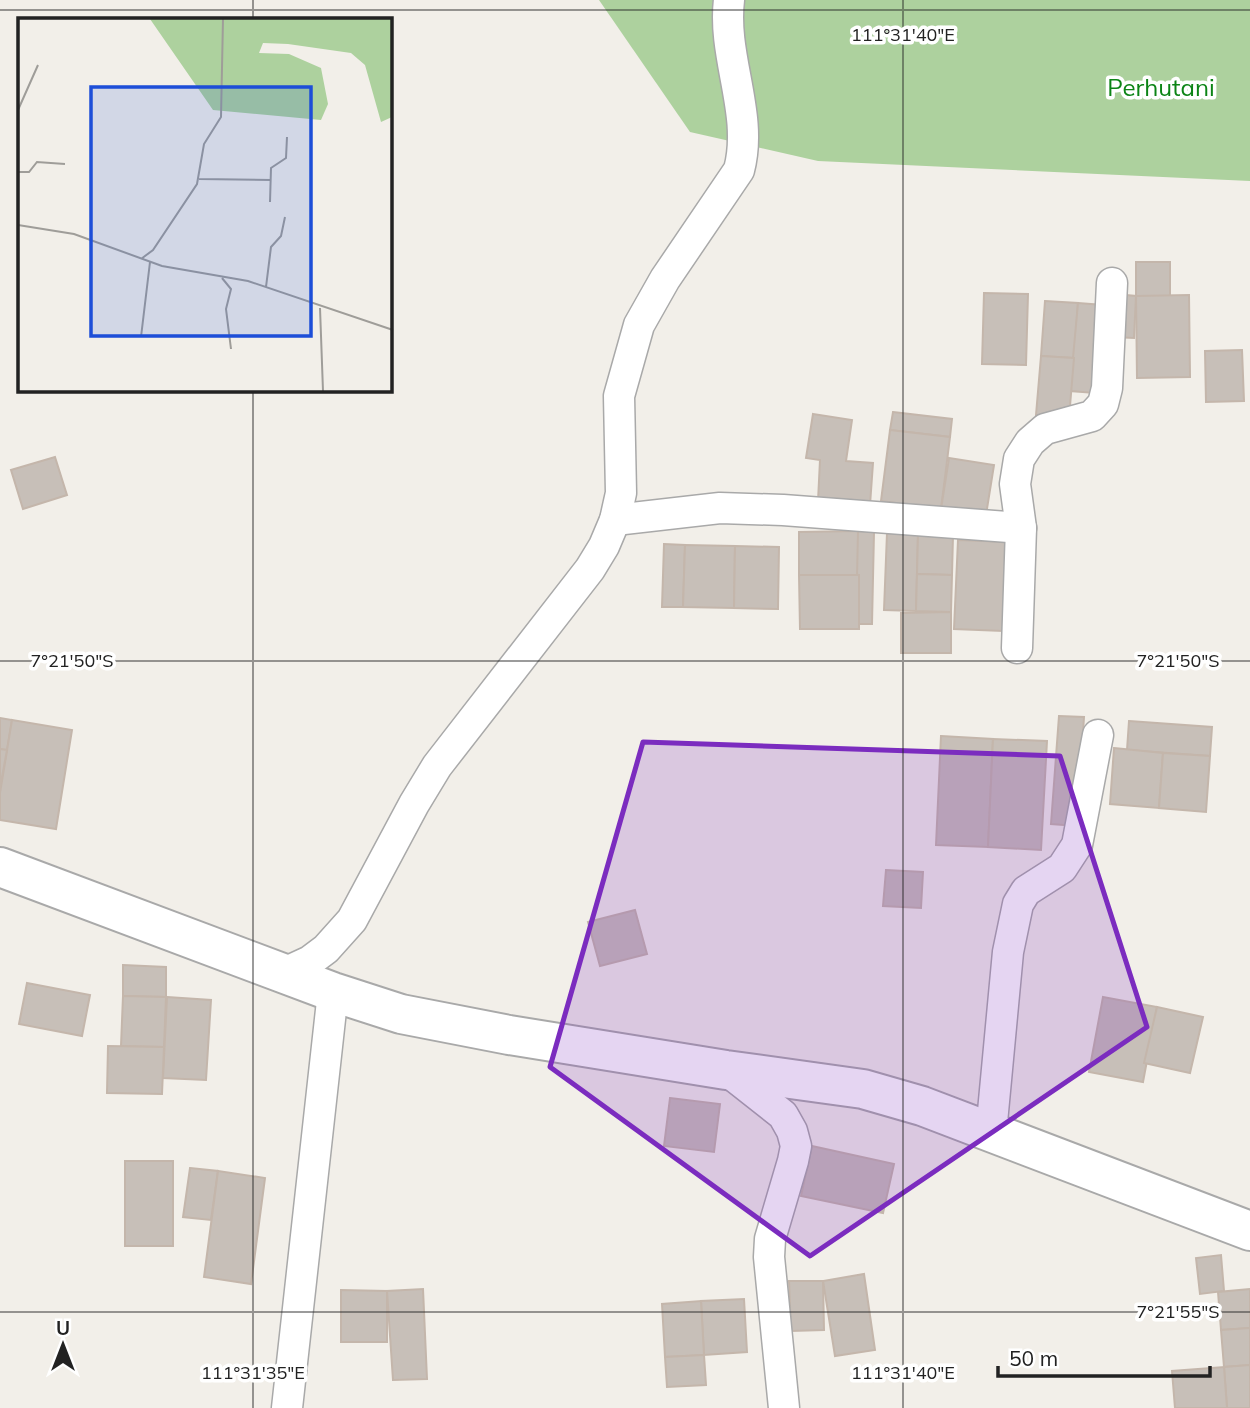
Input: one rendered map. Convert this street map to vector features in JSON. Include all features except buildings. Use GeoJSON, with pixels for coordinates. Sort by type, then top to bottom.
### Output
{"type":"FeatureCollection","features":[{"type":"Feature","properties":{"kind":"street"},"geometry":{"type":"LineString","coordinates":[[284,974],[310,961],[352,920],[430,776],[590,569],[604,546],[615,520],[621,493],[619,396],[639,325],[665,279],[738,170],[744,151],[744,134],[729,41],[729,0]]}},
{"type":"Feature","properties":{"kind":"street"},"geometry":{"type":"LineString","coordinates":[[1017,648],[1021,528],[1015,484],[1019,460],[1030,442],[1045,429],[1091,416],[1103,404],[1107,388],[1112,283]]}},
{"type":"Feature","properties":{"kind":"street"},"geometry":{"type":"LineString","coordinates":[[615,520],[720,508],[783,510],[1021,528]]}},
{"type":"Feature","properties":{"kind":"street"},"geometry":{"type":"LineString","coordinates":[[991,1133],[1008,952],[1018,904],[1026,891],[1062,868],[1077,845],[1098,735]]}},
{"type":"Feature","properties":{"kind":"street"},"geometry":{"type":"LineString","coordinates":[[0,867],[333,992],[401,1014],[457,1026],[726,1070],[863,1089],[922,1106],[1250,1231]]}},
{"type":"Feature","properties":{"kind":"street"},"geometry":{"type":"LineString","coordinates":[[287,1408],[333,992]]}},
{"type":"Feature","properties":{"kind":"street"},"geometry":{"type":"LineString","coordinates":[[726,1070],[783,1115],[792,1130],[796,1146],[770,1239],[769,1257],[783,1408]]}},
{"type":"Feature","properties":{"kind":"highlighted area"},"geometry":{"type":"Polygon","coordinates":[[[643,742],[1060,756],[1147,1027],[810,1256],[550,1067],[643,742]]]}},
{"type":"Feature","properties":{"kind":"green space","name":"Perhutani"},"geometry":{"type":"Polygon","coordinates":[[[599,0],[1250,0],[1250,181],[818,161],[690,132],[599,0]]]}}]}
